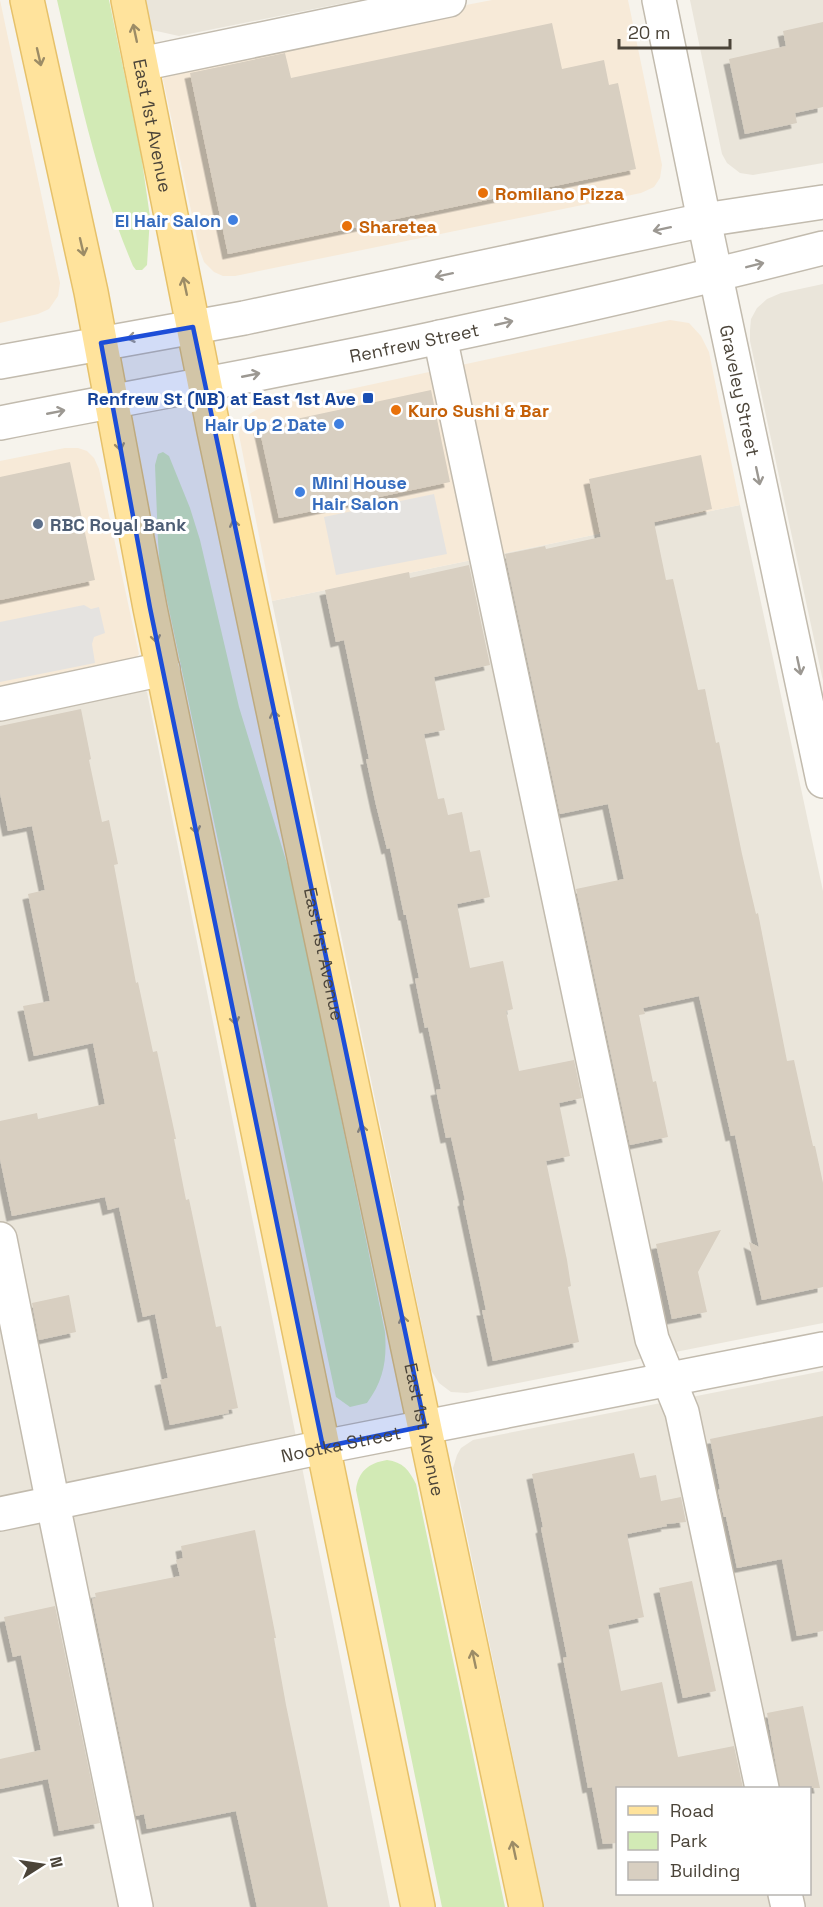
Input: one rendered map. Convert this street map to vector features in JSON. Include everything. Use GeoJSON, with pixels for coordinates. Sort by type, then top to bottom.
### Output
{"type":"FeatureCollection","features":[{"type":"Feature","properties":{"kind":"main road"},"geometry":{"type":"LineString","coordinates":[[27,0],[86,266],[163,669],[418,1907]]}},
{"type":"Feature","properties":{"kind":"main road","name":"East 1st Avenue"},"geometry":{"type":"LineString","coordinates":[[128,0],[205,384],[526,1907]]}},
{"type":"Feature","properties":{"kind":"street"},"geometry":{"type":"LineString","coordinates":[[141,64],[385,7],[449,0]]}},
{"type":"Feature","properties":{"kind":"street","name":"Graveley Street"},"geometry":{"type":"LineString","coordinates":[[659,0],[823,782]]}},
{"type":"Feature","properties":{"kind":"street"},"geometry":{"type":"LineString","coordinates":[[0,362],[244,318],[704,220],[823,202]]}},
{"type":"Feature","properties":{"kind":"street","name":"Renfrew Street"},"geometry":{"type":"LineString","coordinates":[[0,423],[440,337],[715,275],[823,248]]}},
{"type":"Feature","properties":{"kind":"street"},"geometry":{"type":"LineString","coordinates":[[440,337],[652,1339],[682,1413],[762,1787]]}},
{"type":"Feature","properties":{"kind":"street"},"geometry":{"type":"LineString","coordinates":[[0,704],[163,669]]}},
{"type":"Feature","properties":{"kind":"street"},"geometry":{"type":"LineString","coordinates":[[0,1239],[52,1504],[136,1907]]}},
{"type":"Feature","properties":{"kind":"street","name":"Nootka Street"},"geometry":{"type":"LineString","coordinates":[[0,1514],[425,1426],[823,1348]]}},
{"type":"Feature","properties":{"kind":"highlighted area"},"geometry":{"type":"Polygon","coordinates":[[[193,327],[425,1426],[323,1447],[150,608],[101,343],[193,327]]]}},
{"type":"Feature","properties":{"kind":"shaded area"},"geometry":{"type":"Polygon","coordinates":[[[0,0],[60,283],[58,296],[49,309],[0,323],[0,0]]]}},
{"type":"Feature","properties":{"kind":"shaded area"},"geometry":{"type":"Polygon","coordinates":[[[145,0],[359,0],[179,36],[152,30],[145,0]]]}},
{"type":"Feature","properties":{"kind":"shaded area"},"geometry":{"type":"Polygon","coordinates":[[[492,0],[628,0],[662,165],[660,178],[654,187],[641,193],[235,276],[223,276],[214,272],[204,262],[199,248],[163,79],[186,59],[492,0]]]}},
{"type":"Feature","properties":{"kind":"shaded area"},"geometry":{"type":"Polygon","coordinates":[[[690,0],[823,0],[823,163],[753,175],[740,173],[727,163],[722,154],[690,0]]]}},
{"type":"Feature","properties":{"kind":"shaded area"},"geometry":{"type":"Polygon","coordinates":[[[823,284],[823,681],[750,341],[750,330],[751,319],[757,308],[767,299],[781,293],[823,284]]]}},
{"type":"Feature","properties":{"kind":"shaded area"},"geometry":{"type":"Polygon","coordinates":[[[670,320],[689,323],[701,336],[709,352],[740,505],[272,601],[239,435],[241,425],[251,413],[258,409],[670,320]]]}},
{"type":"Feature","properties":{"kind":"shaded area"},"geometry":{"type":"Polygon","coordinates":[[[65,448],[87,451],[94,458],[99,469],[139,654],[131,660],[0,704],[0,461],[65,448]]]}},
{"type":"Feature","properties":{"kind":"shaded area"},"geometry":{"type":"Polygon","coordinates":[[[434,494],[447,554],[336,575],[324,517],[434,494]]]}},
{"type":"Feature","properties":{"kind":"shaded area"},"geometry":{"type":"Polygon","coordinates":[[[740,505],[823,891],[823,1323],[467,1393],[451,1392],[439,1383],[431,1370],[272,601],[740,505]]]}},
{"type":"Feature","properties":{"kind":"shaded area"},"geometry":{"type":"Polygon","coordinates":[[[84,605],[91,609],[99,607],[105,633],[94,637],[92,644],[95,663],[0,682],[0,622],[84,605]]]}},
{"type":"Feature","properties":{"kind":"shaded area"},"geometry":{"type":"Polygon","coordinates":[[[145,690],[390,1907],[0,1907],[0,704],[145,690]]]}},
{"type":"Feature","properties":{"kind":"shaded area"},"geometry":{"type":"Polygon","coordinates":[[[823,1371],[823,1907],[544,1907],[453,1468],[461,1448],[473,1440],[823,1371]]]}},
{"type":"Feature","properties":{"kind":"green space"},"geometry":{"type":"Polygon","coordinates":[[[57,0],[109,0],[141,154],[150,217],[147,265],[142,270],[136,270],[133,266],[109,201],[89,135],[57,0]]]}},
{"type":"Feature","properties":{"kind":"green space"},"geometry":{"type":"Polygon","coordinates":[[[163,452],[169,456],[200,540],[239,707],[292,880],[385,1332],[385,1361],[381,1378],[367,1403],[350,1407],[336,1397],[160,567],[155,465],[158,454],[163,452]]]}},
{"type":"Feature","properties":{"kind":"green space"},"geometry":{"type":"Polygon","coordinates":[[[387,1460],[405,1468],[416,1484],[505,1907],[442,1907],[356,1490],[359,1478],[365,1469],[374,1463],[387,1460]]]}},
{"type":"Feature","properties":{"kind":"building"},"geometry":{"type":"Polygon","coordinates":[[[823,22],[823,107],[795,113],[797,123],[745,134],[729,59],[786,46],[783,31],[823,22]]]}},
{"type":"Feature","properties":{"kind":"building"},"geometry":{"type":"Polygon","coordinates":[[[552,23],[562,69],[604,60],[609,85],[618,83],[636,169],[228,254],[190,73],[285,53],[291,78],[552,23]]]}},
{"type":"Feature","properties":{"kind":"building"},"geometry":{"type":"Polygon","coordinates":[[[431,390],[450,482],[279,518],[259,427],[431,390]]]}},
{"type":"Feature","properties":{"kind":"building"},"geometry":{"type":"Polygon","coordinates":[[[701,455],[712,509],[654,522],[666,580],[673,579],[698,690],[705,689],[716,743],[719,742],[742,854],[756,914],[758,913],[787,1061],[794,1060],[823,1183],[823,1287],[762,1300],[749,1242],[759,1247],[735,1135],[731,1136],[699,996],[643,1008],[645,1014],[639,1015],[653,1082],[656,1081],[668,1137],[630,1145],[576,889],[624,879],[608,804],[560,814],[505,554],[545,546],[546,549],[601,537],[589,479],[701,455]]]}},
{"type":"Feature","properties":{"kind":"building"},"geometry":{"type":"Polygon","coordinates":[[[70,462],[95,580],[0,600],[0,477],[70,462]]]}},
{"type":"Feature","properties":{"kind":"building"},"geometry":{"type":"Polygon","coordinates":[[[469,565],[490,665],[434,677],[445,730],[424,734],[438,799],[444,798],[448,815],[462,812],[470,852],[480,850],[490,897],[457,904],[470,968],[503,961],[513,1009],[506,1011],[519,1071],[574,1060],[582,1098],[559,1103],[570,1156],[546,1161],[567,1260],[571,1286],[568,1287],[579,1342],[493,1361],[482,1310],[486,1310],[463,1201],[465,1200],[451,1137],[446,1138],[436,1090],[441,1089],[415,979],[419,978],[406,915],[404,915],[390,848],[387,849],[376,805],[366,759],[369,759],[344,640],[336,642],[325,590],[409,572],[410,578],[469,565]]]}},
{"type":"Feature","properties":{"kind":"building"},"geometry":{"type":"Polygon","coordinates":[[[81,709],[102,822],[109,820],[118,864],[114,865],[136,983],[138,982],[153,1052],[157,1051],[176,1139],[174,1139],[186,1200],[189,1199],[216,1327],[221,1326],[238,1408],[228,1410],[229,1413],[170,1425],[160,1380],[168,1378],[155,1314],[143,1317],[119,1207],[108,1210],[105,1197],[12,1216],[0,1159],[0,1121],[37,1113],[38,1119],[105,1104],[93,1043],[34,1056],[23,1006],[50,1001],[28,894],[45,890],[32,826],[8,831],[0,793],[0,726],[81,709]]]}},
{"type":"Feature","properties":{"kind":"building"},"geometry":{"type":"Polygon","coordinates":[[[721,1230],[698,1272],[707,1312],[672,1319],[656,1244],[721,1230]]]}},
{"type":"Feature","properties":{"kind":"building"},"geometry":{"type":"Polygon","coordinates":[[[69,1295],[76,1332],[39,1340],[32,1303],[69,1295]]]}},
{"type":"Feature","properties":{"kind":"building"},"geometry":{"type":"Polygon","coordinates":[[[823,1416],[823,1631],[797,1636],[782,1559],[737,1568],[718,1490],[720,1489],[710,1439],[823,1416]]]}},
{"type":"Feature","properties":{"kind":"building"},"geometry":{"type":"Polygon","coordinates":[[[634,1453],[640,1478],[656,1475],[661,1501],[681,1497],[686,1522],[666,1524],[667,1526],[627,1534],[644,1617],[608,1625],[621,1691],[662,1682],[678,1757],[734,1746],[743,1787],[616,1787],[616,1843],[603,1844],[592,1787],[588,1788],[563,1658],[567,1657],[532,1474],[634,1453]]]}},
{"type":"Feature","properties":{"kind":"building"},"geometry":{"type":"Polygon","coordinates":[[[255,1530],[276,1638],[274,1638],[286,1705],[328,1907],[257,1907],[236,1811],[147,1829],[144,1814],[136,1816],[92,1599],[96,1598],[95,1593],[180,1576],[176,1560],[183,1558],[181,1546],[255,1530]]]}},
{"type":"Feature","properties":{"kind":"building"},"geometry":{"type":"Polygon","coordinates":[[[692,1581],[716,1691],[683,1698],[659,1588],[692,1581]]]}},
{"type":"Feature","properties":{"kind":"building"},"geometry":{"type":"Polygon","coordinates":[[[55,1606],[100,1823],[59,1831],[48,1779],[0,1789],[0,1759],[41,1750],[21,1655],[13,1657],[4,1617],[55,1606]]]}},
{"type":"Feature","properties":{"kind":"building"},"geometry":{"type":"Polygon","coordinates":[[[803,1706],[820,1788],[780,1787],[767,1713],[803,1706]]]}},
{"type":"Feature","properties":{"kind":"place","name":"Romilano Pizza"},"geometry":{"type":"Point","coordinates":[483,193]}},
{"type":"Feature","properties":{"kind":"place","name":"El Hair Salon"},"geometry":{"type":"Point","coordinates":[233,220]}},
{"type":"Feature","properties":{"kind":"place","name":"Sharetea"},"geometry":{"type":"Point","coordinates":[347,226]}},
{"type":"Feature","properties":{"kind":"place","name":"Renfrew St (NB) at East 1st Ave"},"geometry":{"type":"Point","coordinates":[368,398]}},
{"type":"Feature","properties":{"kind":"place","name":"Kuro Sushi & Bar"},"geometry":{"type":"Point","coordinates":[396,410]}},
{"type":"Feature","properties":{"kind":"place","name":"Hair Up 2 Date"},"geometry":{"type":"Point","coordinates":[339,424]}},
{"type":"Feature","properties":{"kind":"place","name":"Mini House Hair Salon"},"geometry":{"type":"Point","coordinates":[300,492]}},
{"type":"Feature","properties":{"kind":"place","name":"RBC Royal Bank"},"geometry":{"type":"Point","coordinates":[38,524]}}]}
